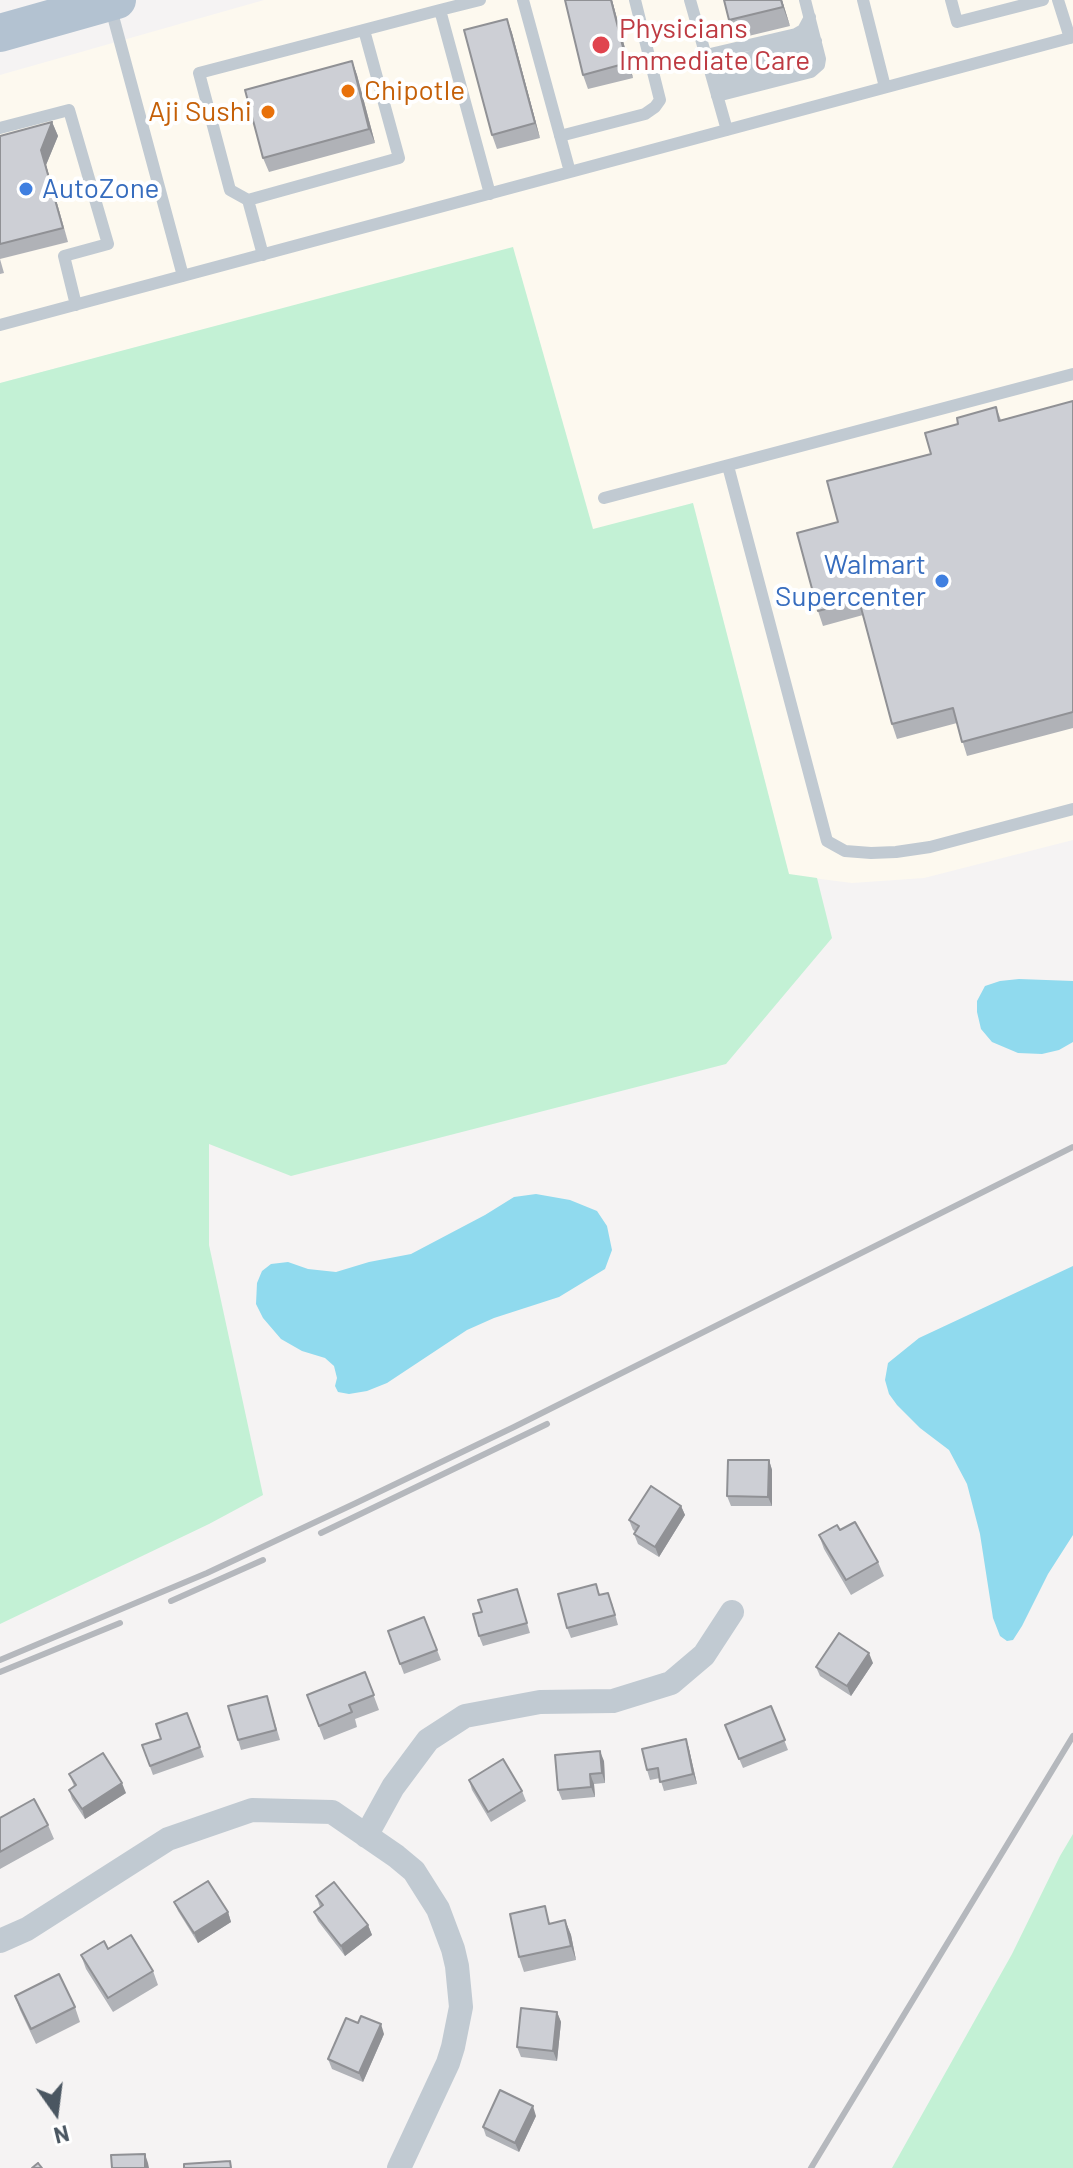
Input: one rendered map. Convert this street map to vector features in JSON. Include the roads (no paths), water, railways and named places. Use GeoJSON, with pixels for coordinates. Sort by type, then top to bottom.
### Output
{"type":"FeatureCollection","features":[{"type":"Feature","properties":{"kind":"main road"},"geometry":{"type":"LineString","coordinates":[[0,33],[112,1]]}},
{"type":"Feature","properties":{"kind":"street"},"geometry":{"type":"LineString","coordinates":[[366,1836],[393,1787],[428,1740],[465,1716],[540,1702],[613,1701],[671,1683],[704,1655],[732,1612]]}},
{"type":"Feature","properties":{"kind":"street"},"geometry":{"type":"LineString","coordinates":[[0,1941],[27,1929],[168,1839],[252,1810],[332,1812],[414,1871],[438,1909],[453,1949],[461,2007],[457,2031],[448,2063],[399,2168]]}},
{"type":"Feature","properties":{"kind":"lane"},"geometry":{"type":"LineString","coordinates":[[364,30],[399,158],[248,200],[230,190],[199,73],[440,10],[480,0]]}},
{"type":"Feature","properties":{"kind":"lane"},"geometry":{"type":"LineString","coordinates":[[523,0],[570,172]]}},
{"type":"Feature","properties":{"kind":"lane"},"geometry":{"type":"LineString","coordinates":[[560,136],[645,114],[660,100],[635,0]]}},
{"type":"Feature","properties":{"kind":"lane"},"geometry":{"type":"LineString","coordinates":[[690,0],[727,130]]}},
{"type":"Feature","properties":{"kind":"lane"},"geometry":{"type":"LineString","coordinates":[[712,77],[811,72],[819,65],[820,59],[805,0]]}},
{"type":"Feature","properties":{"kind":"lane"},"geometry":{"type":"LineString","coordinates":[[863,0],[885,87]]}},
{"type":"Feature","properties":{"kind":"lane"},"geometry":{"type":"LineString","coordinates":[[951,0],[957,22],[1043,0]]}},
{"type":"Feature","properties":{"kind":"lane"},"geometry":{"type":"LineString","coordinates":[[0,325],[1072,38],[1058,0]]}},
{"type":"Feature","properties":{"kind":"lane"},"geometry":{"type":"LineString","coordinates":[[112,1],[183,276]]}},
{"type":"Feature","properties":{"kind":"lane"},"geometry":{"type":"LineString","coordinates":[[440,10],[490,194]]}},
{"type":"Feature","properties":{"kind":"lane"},"geometry":{"type":"LineString","coordinates":[[712,77],[803,30],[814,34]]}},
{"type":"Feature","properties":{"kind":"lane"},"geometry":{"type":"LineString","coordinates":[[712,77],[805,53],[811,50],[814,34]]}},
{"type":"Feature","properties":{"kind":"lane"},"geometry":{"type":"LineString","coordinates":[[0,128],[69,110],[108,244],[64,256],[76,305]]}},
{"type":"Feature","properties":{"kind":"lane"},"geometry":{"type":"LineString","coordinates":[[248,200],[263,255]]}},
{"type":"Feature","properties":{"kind":"lane"},"geometry":{"type":"LineString","coordinates":[[604,498],[1073,374]]}},
{"type":"Feature","properties":{"kind":"lane"},"geometry":{"type":"LineString","coordinates":[[728,466],[827,841],[845,851],[896,852],[930,847],[1073,809]]}},
{"type":"Feature","properties":{"kind":"water"},"geometry":{"type":"Polygon","coordinates":[[[1019,979],[1073,981],[1073,1042],[1059,1050],[1042,1054],[1018,1053],[992,1042],[981,1029],[977,1001],[985,986],[1019,979]]]}},
{"type":"Feature","properties":{"kind":"water"},"geometry":{"type":"Polygon","coordinates":[[[536,1194],[570,1200],[597,1211],[607,1226],[612,1250],[605,1269],[559,1297],[467,1330],[387,1383],[367,1391],[338,1392],[334,1366],[325,1358],[302,1351],[281,1339],[263,1318],[256,1304],[257,1283],[262,1271],[271,1264],[288,1262],[308,1269],[336,1272],[411,1254],[514,1197],[536,1194]]]}},
{"type":"Feature","properties":{"kind":"water"},"geometry":{"type":"Polygon","coordinates":[[[1073,1266],[1073,1535],[1048,1574],[1022,1626],[1013,1640],[1007,1641],[1000,1636],[993,1618],[980,1534],[967,1484],[949,1450],[897,1405],[889,1394],[885,1380],[888,1363],[919,1338],[1073,1266]]]}},
{"type":"Feature","properties":{"kind":"railway"},"geometry":{"type":"LineString","coordinates":[[0,1660],[207,1573],[356,1503],[1073,1147]]}},
{"type":"Feature","properties":{"kind":"railway"},"geometry":{"type":"LineString","coordinates":[[321,1533],[547,1424]]}},
{"type":"Feature","properties":{"kind":"railway"},"geometry":{"type":"LineString","coordinates":[[171,1601],[263,1560]]}},
{"type":"Feature","properties":{"kind":"railway"},"geometry":{"type":"LineString","coordinates":[[0,1672],[120,1623]]}},
{"type":"Feature","properties":{"kind":"railway"},"geometry":{"type":"LineString","coordinates":[[811,2168],[1073,1736]]}},
{"type":"Feature","properties":{"kind":"place","name":"Physicians Immediate Care"},"geometry":{"type":"Point","coordinates":[601,45]}},
{"type":"Feature","properties":{"kind":"place","name":"Chipotle"},"geometry":{"type":"Point","coordinates":[348,91]}},
{"type":"Feature","properties":{"kind":"place","name":"Aji Sushi"},"geometry":{"type":"Point","coordinates":[268,112]}},
{"type":"Feature","properties":{"kind":"place","name":"AutoZone"},"geometry":{"type":"Point","coordinates":[26,189]}},
{"type":"Feature","properties":{"kind":"place","name":"Walmart Supercenter"},"geometry":{"type":"Point","coordinates":[942,581]}}]}
